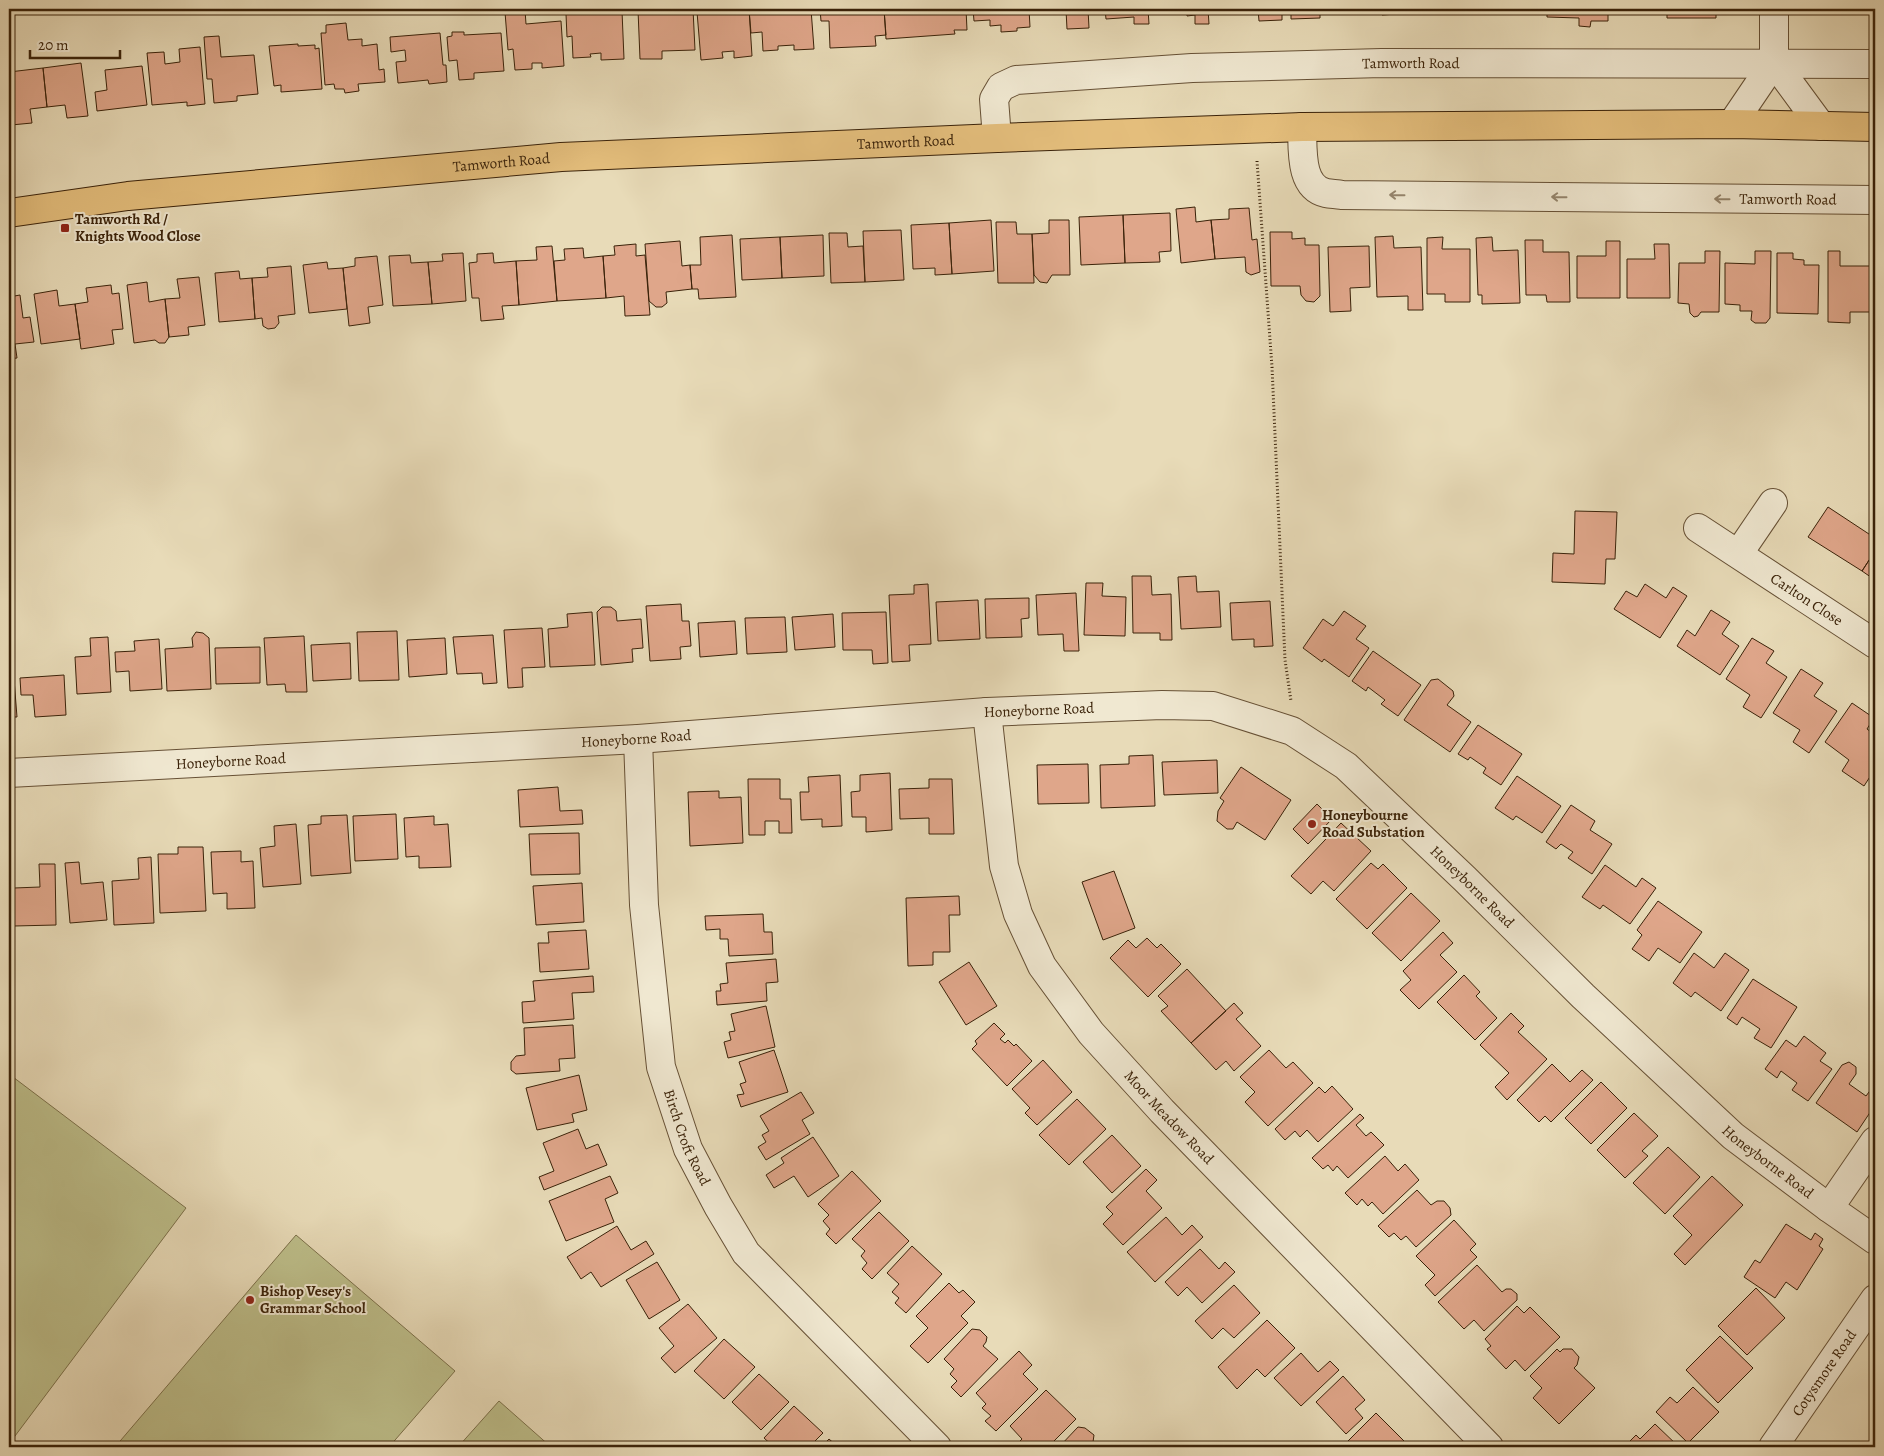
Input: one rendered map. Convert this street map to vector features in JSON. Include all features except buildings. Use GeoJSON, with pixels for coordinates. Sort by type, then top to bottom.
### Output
{"type":"FeatureCollection","features":[{"type":"Feature","properties":{"kind":"main road","name":"Tamworth Road"},"geometry":{"type":"LineString","coordinates":[[9,213],[128,196],[562,158],[997,138],[1302,127],[1732,124],[1875,127]]}},
{"type":"Feature","properties":{"kind":"street"},"geometry":{"type":"LineString","coordinates":[[1732,124],[1774,62],[1774,9]]}},
{"type":"Feature","properties":{"kind":"street"},"geometry":{"type":"LineString","coordinates":[[1774,62],[1820,126]]}},
{"type":"Feature","properties":{"kind":"street","name":"Tamworth Road"},"geometry":{"type":"LineString","coordinates":[[997,138],[994,99],[1001,86],[1016,80],[1192,68],[1382,64],[1774,62],[1875,64]]}},
{"type":"Feature","properties":{"kind":"street","name":"Tamworth Road"},"geometry":{"type":"LineString","coordinates":[[1302,127],[1304,169],[1309,182],[1324,193],[1342,195],[1875,200]]}},
{"type":"Feature","properties":{"kind":"street"},"geometry":{"type":"LineString","coordinates":[[1738,553],[1773,503]]}},
{"type":"Feature","properties":{"kind":"street","name":"Carlton Close"},"geometry":{"type":"LineString","coordinates":[[1698,528],[1875,644]]}},
{"type":"Feature","properties":{"kind":"street","name":"Honeyborne Road"},"geometry":{"type":"LineString","coordinates":[[9,773],[638,739],[987,712],[1162,705],[1213,706],[1292,731],[1346,766],[1583,996],[1733,1136],[1875,1240]]}},
{"type":"Feature","properties":{"kind":"street","name":"Moor Meadow Road"},"geometry":{"type":"LineString","coordinates":[[987,712],[1004,866],[1018,914],[1042,966],[1091,1033],[1162,1111],[1489,1447]]}},
{"type":"Feature","properties":{"kind":"street","name":"Birch Croft Road"},"geometry":{"type":"LineString","coordinates":[[638,739],[644,905],[661,1067],[688,1149],[718,1206],[746,1253],[937,1447]]}},
{"type":"Feature","properties":{"kind":"street"},"geometry":{"type":"LineString","coordinates":[[1829,1208],[1875,1141]]}},
{"type":"Feature","properties":{"kind":"street","name":"Cotysmore Road"},"geometry":{"type":"LineString","coordinates":[[1773,1447],[1875,1299]]}},
{"type":"Feature","properties":{"kind":"path"},"geometry":{"type":"LineString","coordinates":[[1257,160],[1272,367],[1285,660],[1292,731]]}},
{"type":"Feature","properties":{"kind":"green space"},"geometry":{"type":"Polygon","coordinates":[[[9,1074],[186,1208],[9,1444],[9,1074]]]}},
{"type":"Feature","properties":{"kind":"green space"},"geometry":{"type":"Polygon","coordinates":[[[296,1235],[455,1371],[389,1447],[115,1447],[296,1235]]]}},
{"type":"Feature","properties":{"kind":"green space"},"geometry":{"type":"Polygon","coordinates":[[[499,1401],[551,1447],[458,1447],[499,1401]]]}},
{"type":"Feature","properties":{"kind":"place","name":"Tamworth Rd / Knights Wood Close"},"geometry":{"type":"Point","coordinates":[65,228]}},
{"type":"Feature","properties":{"kind":"place","name":"Honeybourne Road Substation"},"geometry":{"type":"Point","coordinates":[1312,824]}},
{"type":"Feature","properties":{"kind":"place","name":"Bishop Vesey's Grammar School"},"geometry":{"type":"Point","coordinates":[250,1300]}}]}
